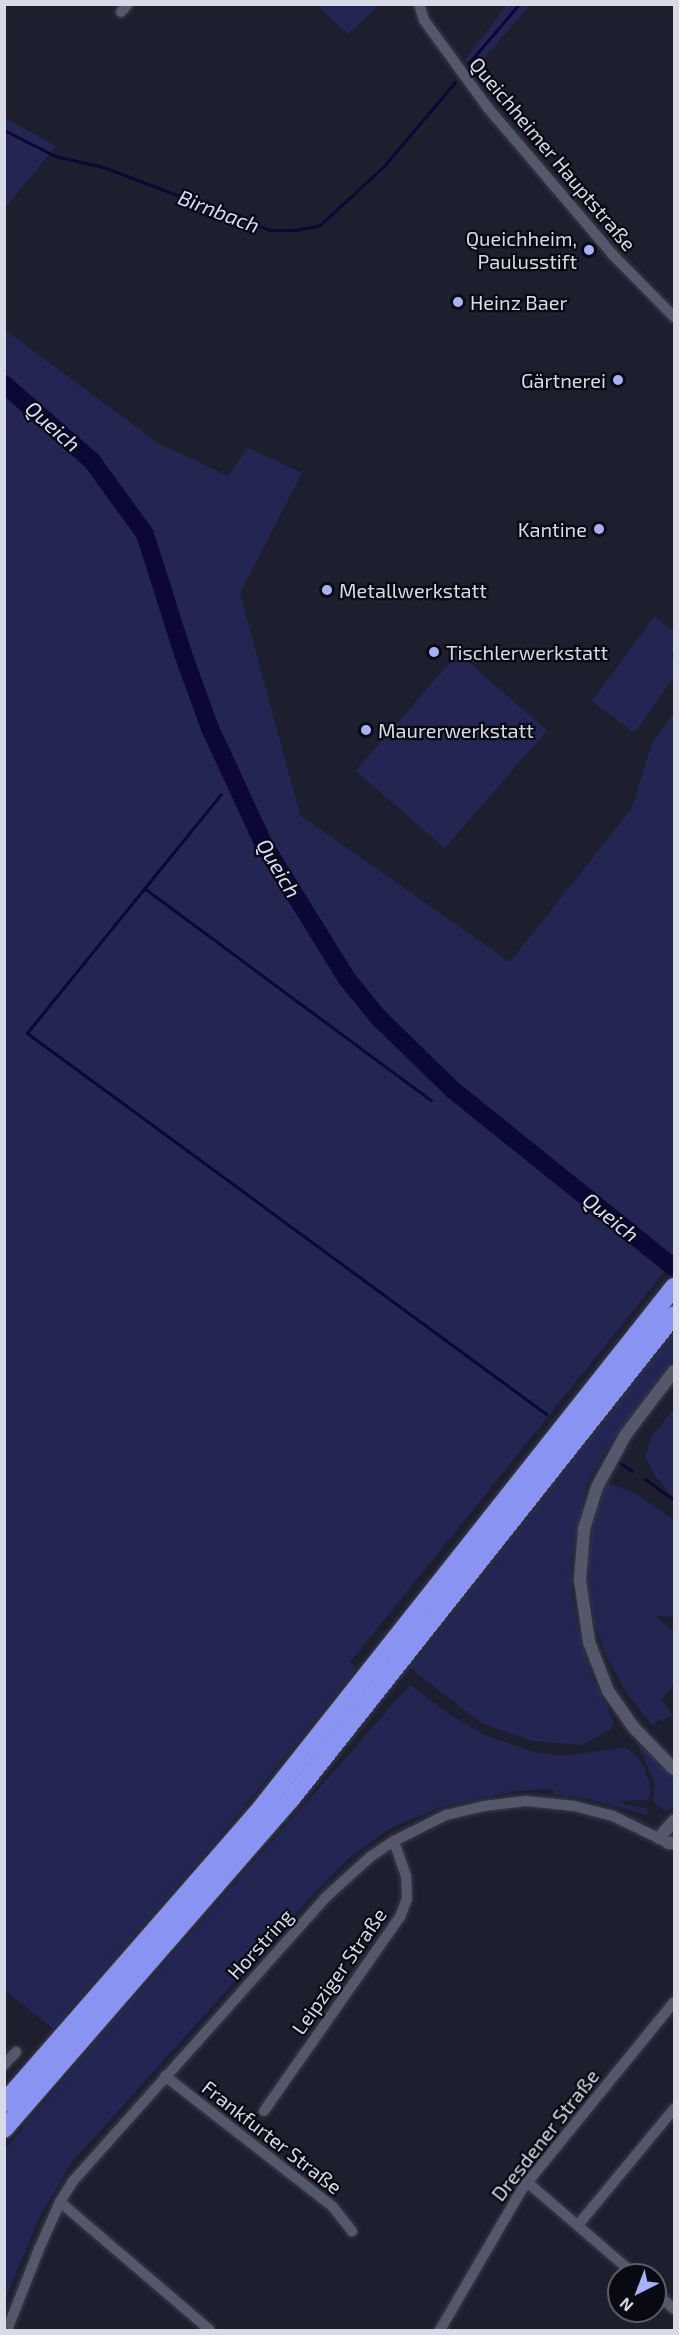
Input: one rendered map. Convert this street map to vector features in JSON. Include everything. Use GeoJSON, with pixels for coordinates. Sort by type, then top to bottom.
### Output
{"type":"FeatureCollection","features":[{"type":"Feature","properties":{"kind":"highway"},"geometry":{"type":"LineString","coordinates":[[4,2103],[258,1812],[673,1289]]}},
{"type":"Feature","properties":{"kind":"highway"},"geometry":{"type":"LineString","coordinates":[[4,2129],[291,1799],[675,1315]]}},
{"type":"Feature","properties":{"kind":"street","name":"Queichheimer Hauptstraße"},"geometry":{"type":"LineString","coordinates":[[419,4],[424,20],[488,108],[613,255],[675,317]]}},
{"type":"Feature","properties":{"kind":"street"},"geometry":{"type":"LineString","coordinates":[[675,1371],[611,1458],[597,1487],[584,1529],[580,1561],[582,1606],[589,1642],[608,1690],[628,1721],[675,1769]]}},
{"type":"Feature","properties":{"kind":"street"},"geometry":{"type":"LineString","coordinates":[[661,1754],[675,1761]]}},
{"type":"Feature","properties":{"kind":"street","name":"Horstring"},"geometry":{"type":"LineString","coordinates":[[7,2331],[60,2202],[83,2169],[325,1898],[358,1866],[394,1841],[423,1825],[468,1809],[526,1801],[593,1810],[621,1819],[669,1843]]}},
{"type":"Feature","properties":{"kind":"street"},"geometry":{"type":"LineString","coordinates":[[669,1843],[675,1821]]}},
{"type":"Feature","properties":{"kind":"street","name":"Leipziger Straße"},"geometry":{"type":"LineString","coordinates":[[264,2111],[400,1917],[407,1899],[406,1876],[394,1841]]}},
{"type":"Feature","properties":{"kind":"street","name":"Dresdener Straße"},"geometry":{"type":"LineString","coordinates":[[440,2331],[527,2182],[675,2002]]}},
{"type":"Feature","properties":{"kind":"street"},"geometry":{"type":"LineString","coordinates":[[4,2066],[16,2052]]}},
{"type":"Feature","properties":{"kind":"street","name":"Frankfurter Straße"},"geometry":{"type":"LineString","coordinates":[[165,2076],[333,2207],[352,2232]]}},
{"type":"Feature","properties":{"kind":"street"},"geometry":{"type":"LineString","coordinates":[[578,2225],[675,2109]]}},
{"type":"Feature","properties":{"kind":"street"},"geometry":{"type":"LineString","coordinates":[[527,2182],[621,2263]]}},
{"type":"Feature","properties":{"kind":"street"},"geometry":{"type":"LineString","coordinates":[[60,2202],[210,2331]]}},
{"type":"Feature","properties":{"kind":"shaded area"},"geometry":{"type":"Polygon","coordinates":[[[317,5],[379,5],[348,34],[317,5]]]}},
{"type":"Feature","properties":{"kind":"shaded area"},"geometry":{"type":"Polygon","coordinates":[[[507,5],[530,5],[473,71],[465,60],[507,5]]]}},
{"type":"Feature","properties":{"kind":"shaded area"},"geometry":{"type":"Polygon","coordinates":[[[5,118],[56,146],[5,208],[5,118]]]}},
{"type":"Feature","properties":{"kind":"shaded area"},"geometry":{"type":"Polygon","coordinates":[[[5,330],[158,443],[228,476],[248,448],[302,473],[240,593],[300,815],[510,962],[632,808],[652,743],[674,713],[674,1260],[350,1662],[357,1668],[217,1840],[53,2029],[4,1989],[5,330]]]}},
{"type":"Feature","properties":{"kind":"shaded area"},"geometry":{"type":"Polygon","coordinates":[[[654,617],[674,631],[674,651],[671,656],[674,659],[674,677],[634,733],[592,701],[654,617]]]}},
{"type":"Feature","properties":{"kind":"shaded area"},"geometry":{"type":"Polygon","coordinates":[[[458,653],[547,730],[445,848],[356,771],[458,653]]]}},
{"type":"Feature","properties":{"kind":"shaded area"},"geometry":{"type":"Polygon","coordinates":[[[674,1333],[674,1359],[611,1442],[588,1481],[571,1560],[572,1598],[580,1639],[592,1676],[614,1723],[611,1729],[582,1745],[533,1741],[483,1724],[410,1668],[674,1333]]]}},
{"type":"Feature","properties":{"kind":"shaded area"},"geometry":{"type":"Polygon","coordinates":[[[674,1409],[674,1498],[656,1477],[645,1457],[652,1436],[674,1409]]]}},
{"type":"Feature","properties":{"kind":"shaded area"},"geometry":{"type":"Polygon","coordinates":[[[607,1483],[633,1492],[674,1520],[674,1614],[672,1617],[655,1616],[674,1632],[674,1685],[661,1700],[674,1716],[659,1720],[652,1725],[627,1693],[607,1658],[594,1622],[588,1582],[588,1554],[594,1521],[607,1483]]]}},
{"type":"Feature","properties":{"kind":"shaded area"},"geometry":{"type":"Polygon","coordinates":[[[410,1685],[446,1712],[484,1735],[534,1752],[561,1756],[623,1748],[630,1750],[644,1766],[651,1791],[648,1800],[622,1801],[625,1805],[647,1808],[647,1815],[585,1798],[554,1794],[552,1789],[515,1791],[441,1807],[391,1828],[350,1857],[319,1888],[72,2162],[40,2216],[5,2301],[5,2149],[105,2030],[410,1685]]]}},
{"type":"Feature","properties":{"kind":"shaded area"},"geometry":{"type":"Polygon","coordinates":[[[638,1745],[671,1771],[674,1778],[672,1809],[665,1811],[653,1801],[655,1783],[638,1745]]]}},
{"type":"Feature","properties":{"kind":"waterway","name":"Birnbach"},"geometry":{"type":"LineString","coordinates":[[468,64],[519,4]]}},
{"type":"Feature","properties":{"kind":"waterway","name":"Birnbach"},"geometry":{"type":"LineString","coordinates":[[4,130],[55,156],[103,167],[270,230],[295,230],[320,225],[384,166],[455,82]]}},
{"type":"Feature","properties":{"kind":"waterway","name":"Queich"},"geometry":{"type":"LineString","coordinates":[[4,384],[92,461],[145,534],[183,654],[210,728],[264,845],[347,979],[378,1017],[453,1090],[674,1268]]}},
{"type":"Feature","properties":{"kind":"waterway"},"geometry":{"type":"LineString","coordinates":[[221,794],[27,1033],[546,1414]]}},
{"type":"Feature","properties":{"kind":"waterway"},"geometry":{"type":"LineString","coordinates":[[144,888],[431,1100]]}},
{"type":"Feature","properties":{"kind":"waterway"},"geometry":{"type":"LineString","coordinates":[[620,1463],[632,1471]]}},
{"type":"Feature","properties":{"kind":"waterway"},"geometry":{"type":"LineString","coordinates":[[645,1479],[674,1500]]}},
{"type":"Feature","properties":{"kind":"place","name":"Queichheim, Paulusstift"},"geometry":{"type":"Point","coordinates":[589,250]}},
{"type":"Feature","properties":{"kind":"place","name":"Heinz Baer"},"geometry":{"type":"Point","coordinates":[458,302]}},
{"type":"Feature","properties":{"kind":"place","name":"Gärtnerei"},"geometry":{"type":"Point","coordinates":[618,380]}},
{"type":"Feature","properties":{"kind":"place","name":"Kantine"},"geometry":{"type":"Point","coordinates":[599,529]}},
{"type":"Feature","properties":{"kind":"place","name":"Metallwerkstatt"},"geometry":{"type":"Point","coordinates":[327,590]}},
{"type":"Feature","properties":{"kind":"place","name":"Tischlerwerkstatt"},"geometry":{"type":"Point","coordinates":[434,652]}},
{"type":"Feature","properties":{"kind":"place","name":"Maurerwerkstatt"},"geometry":{"type":"Point","coordinates":[366,730]}}]}
